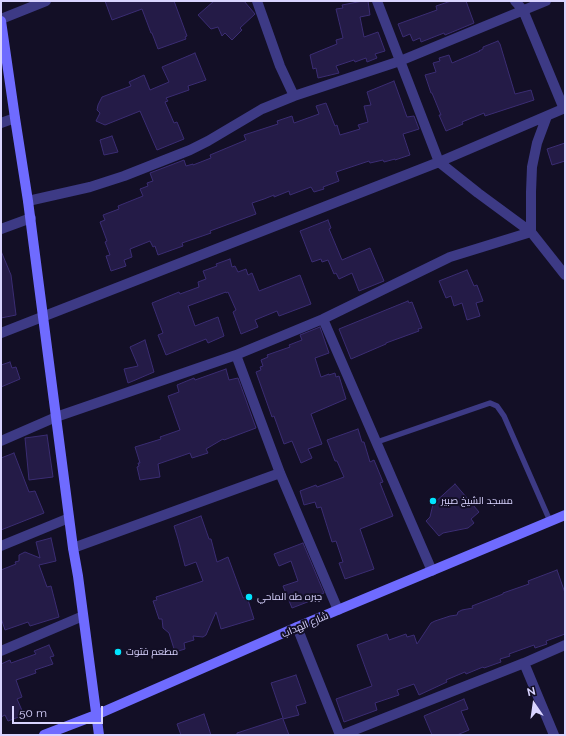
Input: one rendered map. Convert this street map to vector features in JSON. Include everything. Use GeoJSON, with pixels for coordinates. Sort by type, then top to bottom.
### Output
{"type":"FeatureCollection","features":[{"type":"Feature","properties":{"kind":"street"},"geometry":{"type":"LineString","coordinates":[[46,1],[1,20],[31,218],[69,518],[99,735]]}},
{"type":"Feature","properties":{"kind":"street"},"geometry":{"type":"LineString","coordinates":[[257,1],[280,66],[294,96]]}},
{"type":"Feature","properties":{"kind":"street"},"geometry":{"type":"LineString","coordinates":[[377,1],[439,162],[531,232],[565,275]]}},
{"type":"Feature","properties":{"kind":"street"},"geometry":{"type":"LineString","coordinates":[[1,333],[439,162],[564,108],[523,10],[516,1]]}},
{"type":"Feature","properties":{"kind":"street"},"geometry":{"type":"LineString","coordinates":[[28,201],[90,187],[124,176],[190,150],[208,141],[253,113],[294,96],[400,61],[546,1]]}},
{"type":"Feature","properties":{"kind":"street"},"geometry":{"type":"LineString","coordinates":[[531,232],[532,167],[537,144],[546,116]]}},
{"type":"Feature","properties":{"kind":"street"},"geometry":{"type":"LineString","coordinates":[[1,123],[15,118]]}},
{"type":"Feature","properties":{"kind":"street"},"geometry":{"type":"LineString","coordinates":[[1,229],[31,218]]}},
{"type":"Feature","properties":{"kind":"street"},"geometry":{"type":"LineString","coordinates":[[1,441],[56,417],[236,355],[323,318],[450,257],[531,232]]}},
{"type":"Feature","properties":{"kind":"street"},"geometry":{"type":"LineString","coordinates":[[323,318],[432,570]]}},
{"type":"Feature","properties":{"kind":"street"},"geometry":{"type":"LineString","coordinates":[[236,355],[280,473],[338,610]]}},
{"type":"Feature","properties":{"kind":"street"},"geometry":{"type":"LineString","coordinates":[[73,548],[280,473]]}},
{"type":"Feature","properties":{"kind":"street","name":"شارع الهداب"},"geometry":{"type":"LineString","coordinates":[[44,735],[96,715],[298,627],[565,515]]}},
{"type":"Feature","properties":{"kind":"street"},"geometry":{"type":"LineString","coordinates":[[1,546],[69,518]]}},
{"type":"Feature","properties":{"kind":"street"},"geometry":{"type":"LineString","coordinates":[[1,651],[83,616]]}},
{"type":"Feature","properties":{"kind":"street"},"geometry":{"type":"LineString","coordinates":[[298,627],[341,735],[524,663],[565,645]]}},
{"type":"Feature","properties":{"kind":"street"},"geometry":{"type":"LineString","coordinates":[[524,663],[554,735]]}},
{"type":"Feature","properties":{"kind":"lane"},"geometry":{"type":"LineString","coordinates":[[376,442],[490,403],[497,406],[504,416],[550,521]]}},
{"type":"Feature","properties":{"kind":"building"},"geometry":{"type":"Polygon","coordinates":[[[105,1],[174,1],[187,36],[185,37],[186,39],[158,49],[142,9],[112,20],[105,1]]]}},
{"type":"Feature","properties":{"kind":"building"},"geometry":{"type":"Polygon","coordinates":[[[214,1],[244,1],[255,14],[240,28],[242,30],[232,40],[225,33],[222,36],[218,27],[211,29],[198,15],[214,1]]]}},
{"type":"Feature","properties":{"kind":"building"},"geometry":{"type":"Polygon","coordinates":[[[368,1],[370,15],[360,17],[364,37],[378,32],[385,51],[375,54],[377,58],[367,62],[366,58],[336,66],[339,73],[318,78],[316,68],[313,69],[310,55],[337,44],[336,40],[343,38],[336,9],[343,8],[342,5],[368,1]]]}},
{"type":"Feature","properties":{"kind":"building"},"geometry":{"type":"Polygon","coordinates":[[[451,1],[466,1],[474,23],[445,35],[444,33],[421,42],[420,38],[413,41],[410,34],[403,37],[398,24],[437,10],[436,6],[451,1]]]}},
{"type":"Feature","properties":{"kind":"building"},"geometry":{"type":"Polygon","coordinates":[[[498,41],[515,94],[531,90],[534,100],[485,116],[484,113],[462,122],[463,124],[446,131],[425,75],[436,72],[433,63],[440,61],[439,58],[449,55],[452,63],[480,51],[483,47],[498,41]]]}},
{"type":"Feature","properties":{"kind":"building"},"geometry":{"type":"Polygon","coordinates":[[[195,53],[206,80],[188,86],[189,90],[166,98],[168,101],[165,102],[174,123],[177,122],[184,139],[157,150],[140,111],[105,125],[96,121],[100,113],[97,110],[98,105],[102,97],[131,86],[129,82],[144,75],[150,90],[169,82],[162,67],[195,53]]]}},
{"type":"Feature","properties":{"kind":"building"},"geometry":{"type":"Polygon","coordinates":[[[394,81],[407,117],[414,116],[419,129],[403,134],[410,155],[384,162],[383,160],[370,163],[369,161],[336,172],[339,181],[323,187],[324,189],[314,192],[311,187],[290,195],[289,191],[252,203],[256,214],[210,231],[211,233],[182,243],[183,246],[158,255],[155,246],[153,247],[150,241],[130,249],[132,257],[124,260],[126,266],[111,271],[106,256],[110,255],[105,242],[107,241],[100,222],[105,220],[103,215],[119,209],[118,206],[143,196],[140,189],[148,186],[147,183],[153,181],[150,173],[184,160],[186,166],[211,158],[210,155],[246,140],[244,135],[278,124],[277,121],[292,116],[294,123],[319,114],[316,106],[326,103],[335,126],[337,125],[340,135],[360,129],[358,125],[368,122],[364,106],[371,105],[367,92],[394,81]]]}},
{"type":"Feature","properties":{"kind":"building"},"geometry":{"type":"Polygon","coordinates":[[[112,136],[118,152],[104,155],[100,140],[112,136]]]}},
{"type":"Feature","properties":{"kind":"building"},"geometry":{"type":"Polygon","coordinates":[[[565,143],[565,161],[552,165],[547,149],[565,143]]]}},
{"type":"Feature","properties":{"kind":"building"},"geometry":{"type":"Polygon","coordinates":[[[328,220],[331,228],[329,229],[342,260],[370,248],[384,281],[359,291],[352,273],[339,279],[336,273],[334,274],[328,260],[322,262],[321,259],[312,262],[300,231],[328,220]]]}},
{"type":"Feature","properties":{"kind":"building"},"geometry":{"type":"Polygon","coordinates":[[[1,251],[11,275],[16,315],[1,318],[1,251]]]}},
{"type":"Feature","properties":{"kind":"building"},"geometry":{"type":"Polygon","coordinates":[[[230,259],[232,267],[235,266],[238,272],[246,269],[248,275],[252,273],[259,291],[300,275],[311,304],[279,316],[277,311],[255,320],[258,327],[241,334],[233,312],[236,310],[228,292],[226,292],[188,306],[195,326],[218,317],[224,336],[208,343],[206,339],[166,355],[158,335],[163,333],[152,303],[179,292],[180,294],[199,287],[198,282],[206,279],[203,271],[230,259]]]}},
{"type":"Feature","properties":{"kind":"building"},"geometry":{"type":"Polygon","coordinates":[[[467,270],[474,286],[477,285],[483,301],[476,303],[480,316],[467,320],[462,303],[454,306],[451,296],[446,298],[439,281],[467,270]]]}},
{"type":"Feature","properties":{"kind":"building"},"geometry":{"type":"Polygon","coordinates":[[[408,301],[409,303],[412,302],[422,328],[418,329],[419,331],[386,343],[351,359],[339,329],[408,301]]]}},
{"type":"Feature","properties":{"kind":"building"},"geometry":{"type":"Polygon","coordinates":[[[320,327],[329,353],[315,358],[321,377],[335,373],[336,377],[339,376],[346,399],[311,414],[322,444],[308,449],[312,458],[301,463],[292,441],[284,444],[274,416],[272,417],[256,372],[261,370],[260,367],[263,366],[261,360],[268,357],[267,355],[290,347],[289,345],[302,340],[300,335],[320,327]]]}},
{"type":"Feature","properties":{"kind":"building"},"geometry":{"type":"Polygon","coordinates":[[[145,340],[154,372],[128,383],[124,369],[138,366],[130,347],[145,340]]]}},
{"type":"Feature","properties":{"kind":"building"},"geometry":{"type":"Polygon","coordinates":[[[10,362],[12,368],[16,367],[20,379],[1,387],[1,365],[10,362]]]}},
{"type":"Feature","properties":{"kind":"building"},"geometry":{"type":"Polygon","coordinates":[[[226,369],[229,380],[238,378],[256,428],[224,440],[223,439],[206,449],[208,453],[192,458],[190,453],[158,464],[160,477],[140,480],[137,467],[139,466],[138,463],[140,463],[135,447],[161,439],[160,437],[180,430],[168,396],[179,392],[177,385],[194,378],[195,380],[226,369]]]}},
{"type":"Feature","properties":{"kind":"building"},"geometry":{"type":"Polygon","coordinates":[[[358,429],[370,462],[374,460],[383,482],[380,483],[393,516],[360,529],[374,569],[345,579],[339,563],[343,562],[336,541],[332,542],[321,507],[317,508],[315,502],[304,505],[300,491],[316,485],[317,487],[344,477],[337,461],[335,461],[327,440],[358,429]]]}},
{"type":"Feature","properties":{"kind":"building"},"geometry":{"type":"Polygon","coordinates":[[[47,435],[53,477],[29,480],[25,438],[47,435]]]}},
{"type":"Feature","properties":{"kind":"building"},"geometry":{"type":"Polygon","coordinates":[[[14,453],[29,492],[35,491],[44,513],[1,530],[1,458],[14,453]]]}},
{"type":"Feature","properties":{"kind":"building"},"geometry":{"type":"Polygon","coordinates":[[[455,484],[479,512],[471,519],[474,523],[468,528],[443,533],[439,536],[426,521],[430,517],[433,504],[455,484]]]}},
{"type":"Feature","properties":{"kind":"building"},"geometry":{"type":"Polygon","coordinates":[[[201,516],[209,539],[211,539],[217,562],[228,557],[243,598],[247,597],[254,619],[221,629],[216,612],[206,635],[203,637],[193,636],[194,640],[184,643],[185,649],[175,652],[169,633],[163,628],[162,619],[159,619],[153,601],[157,600],[156,597],[203,581],[196,562],[185,566],[174,526],[201,516]]]}},
{"type":"Feature","properties":{"kind":"building"},"geometry":{"type":"Polygon","coordinates":[[[51,538],[56,561],[39,565],[47,587],[51,586],[59,617],[30,626],[28,622],[5,630],[1,618],[1,570],[16,564],[15,562],[19,561],[19,555],[25,552],[40,558],[36,542],[51,538]]]}},
{"type":"Feature","properties":{"kind":"building"},"geometry":{"type":"Polygon","coordinates":[[[303,543],[324,593],[310,599],[310,601],[292,608],[283,586],[298,581],[291,561],[279,566],[274,554],[303,543]]]}},
{"type":"Feature","properties":{"kind":"building"},"geometry":{"type":"Polygon","coordinates":[[[557,570],[565,593],[565,634],[546,641],[547,644],[535,648],[534,645],[509,654],[510,656],[500,659],[501,662],[466,674],[465,672],[446,680],[447,682],[419,695],[414,684],[397,690],[399,695],[375,703],[377,710],[344,722],[336,699],[372,686],[357,645],[387,634],[389,640],[406,634],[407,637],[414,635],[417,644],[431,623],[457,615],[458,612],[462,610],[473,608],[472,606],[529,584],[528,581],[557,570]]]}},
{"type":"Feature","properties":{"kind":"building"},"geometry":{"type":"Polygon","coordinates":[[[49,645],[54,656],[50,657],[53,664],[35,670],[36,673],[16,680],[22,697],[17,699],[24,715],[8,721],[5,715],[1,717],[1,664],[10,660],[11,663],[36,654],[34,651],[49,645]]]}},
{"type":"Feature","properties":{"kind":"building"},"geometry":{"type":"Polygon","coordinates":[[[296,675],[306,703],[296,706],[299,715],[283,719],[289,735],[237,735],[237,733],[283,718],[271,683],[296,675]]]}},
{"type":"Feature","properties":{"kind":"building"},"geometry":{"type":"Polygon","coordinates":[[[464,699],[468,709],[461,711],[469,730],[457,735],[432,735],[424,716],[464,699]]]}},
{"type":"Feature","properties":{"kind":"building"},"geometry":{"type":"Polygon","coordinates":[[[204,714],[211,735],[181,735],[177,724],[204,714]]]}},
{"type":"Feature","properties":{"kind":"place","name":"مسجد الشيخ صبير"},"geometry":{"type":"Point","coordinates":[433,501]}},
{"type":"Feature","properties":{"kind":"place","name":"جبره طه الماحي"},"geometry":{"type":"Point","coordinates":[249,597]}},
{"type":"Feature","properties":{"kind":"place","name":"مطعم فتوت"},"geometry":{"type":"Point","coordinates":[118,652]}}]}
